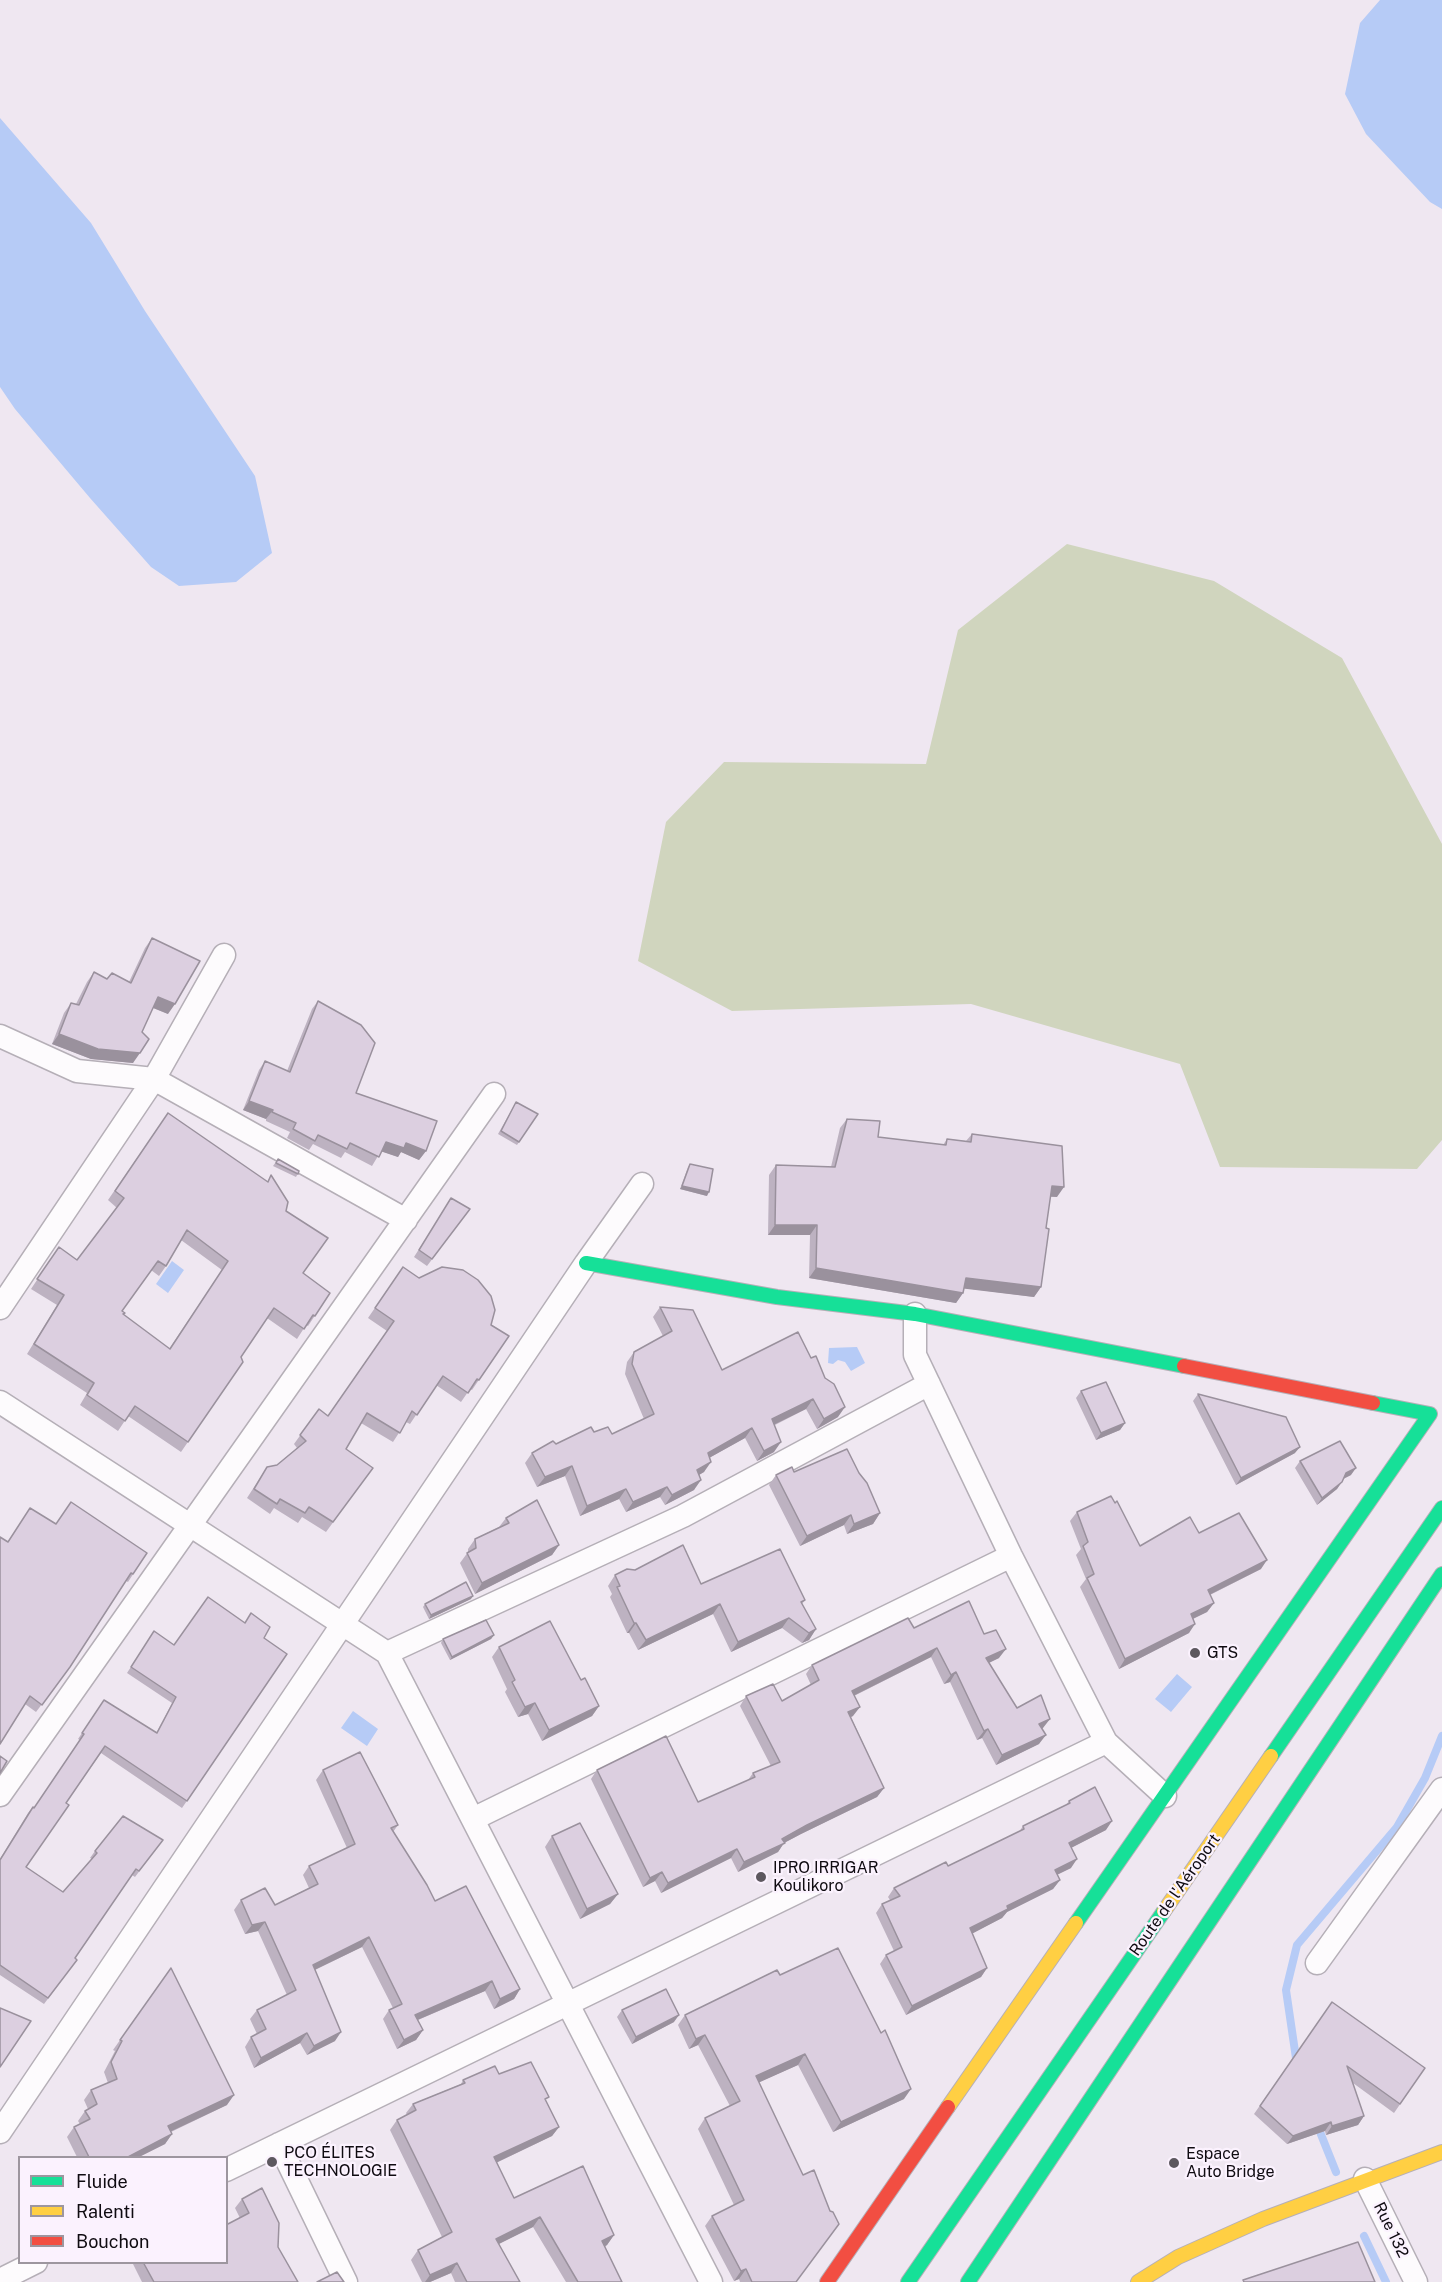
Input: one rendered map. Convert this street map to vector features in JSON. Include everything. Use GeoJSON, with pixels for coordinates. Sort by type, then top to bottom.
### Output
{"type":"FeatureCollection","features":[{"type":"Feature","properties":{"kind":"main road"},"geometry":{"type":"LineString","coordinates":[[586,1263],[777,1297],[915,1314],[1430,1414],[827,2282]]}},
{"type":"Feature","properties":{"kind":"main road","name":"Route de l'Aéroport"},"geometry":{"type":"LineString","coordinates":[[908,2282],[1442,1508]]}},
{"type":"Feature","properties":{"kind":"main road"},"geometry":{"type":"LineString","coordinates":[[968,2282],[1442,1574]]}},
{"type":"Feature","properties":{"kind":"main road"},"geometry":{"type":"LineString","coordinates":[[1138,2282],[1178,2258],[1263,2218],[1442,2151]]}},
{"type":"Feature","properties":{"kind":"street"},"geometry":{"type":"LineString","coordinates":[[0,1308],[154,1079],[224,955]]}},
{"type":"Feature","properties":{"kind":"street"},"geometry":{"type":"LineString","coordinates":[[0,1036],[77,1071],[154,1079],[406,1220]]}},
{"type":"Feature","properties":{"kind":"street"},"geometry":{"type":"LineString","coordinates":[[0,1795],[494,1094]]}},
{"type":"Feature","properties":{"kind":"street"},"geometry":{"type":"LineString","coordinates":[[0,2132],[586,1263],[642,1184]]}},
{"type":"Feature","properties":{"kind":"street"},"geometry":{"type":"LineString","coordinates":[[915,1314],[915,1355],[1011,1556],[1106,1742],[1165,1796]]}},
{"type":"Feature","properties":{"kind":"street"},"geometry":{"type":"LineString","coordinates":[[387,1653],[683,1516],[929,1384]]}},
{"type":"Feature","properties":{"kind":"street"},"geometry":{"type":"LineString","coordinates":[[0,1402],[387,1653],[711,2282]]}},
{"type":"Feature","properties":{"kind":"street"},"geometry":{"type":"LineString","coordinates":[[473,1819],[1011,1556]]}},
{"type":"Feature","properties":{"kind":"street"},"geometry":{"type":"LineString","coordinates":[[228,2169],[1106,1742]]}},
{"type":"Feature","properties":{"kind":"street"},"geometry":{"type":"LineString","coordinates":[[1317,1963],[1442,1789]]}},
{"type":"Feature","properties":{"kind":"street"},"geometry":{"type":"LineString","coordinates":[[279,2144],[346,2282]]}},
{"type":"Feature","properties":{"kind":"street","name":"Rue 132"},"geometry":{"type":"LineString","coordinates":[[1365,2179],[1416,2282]]}},
{"type":"Feature","properties":{"kind":"street"},"geometry":{"type":"LineString","coordinates":[[4,2275],[31,2264]]}},
{"type":"Feature","properties":{"kind":"green space"},"geometry":{"type":"Polygon","coordinates":[[[1067,544],[1214,581],[1342,658],[1442,844],[1442,1140],[1417,1169],[1220,1167],[1180,1064],[971,1004],[732,1011],[638,961],[666,822],[724,762],[926,764],[958,630],[1067,544]]]}},
{"type":"Feature","properties":{"kind":"water"},"geometry":{"type":"Polygon","coordinates":[[[1380,0],[1442,0],[1442,209],[1430,202],[1366,134],[1345,94],[1360,23],[1380,0]]]}},
{"type":"Feature","properties":{"kind":"water"},"geometry":{"type":"Polygon","coordinates":[[[0,118],[91,223],[145,311],[255,476],[272,553],[236,582],[179,586],[151,567],[15,409],[0,387],[0,118]]]}},
{"type":"Feature","properties":{"kind":"water"},"geometry":{"type":"Polygon","coordinates":[[[172,1261],[184,1270],[168,1293],[156,1284],[172,1261]]]}},
{"type":"Feature","properties":{"kind":"water"},"geometry":{"type":"Polygon","coordinates":[[[857,1347],[865,1363],[851,1371],[845,1362],[838,1360],[833,1364],[828,1363],[829,1348],[857,1347]]]}},
{"type":"Feature","properties":{"kind":"water"},"geometry":{"type":"Polygon","coordinates":[[[1177,1674],[1192,1687],[1171,1712],[1155,1699],[1177,1674]]]}},
{"type":"Feature","properties":{"kind":"water"},"geometry":{"type":"Polygon","coordinates":[[[353,1711],[378,1729],[367,1746],[341,1728],[353,1711]]]}},
{"type":"Feature","properties":{"kind":"building"},"geometry":{"type":"Polygon","coordinates":[[[152,938],[200,961],[175,1004],[158,997],[142,1032],[149,1039],[140,1053],[98,1049],[59,1034],[71,1003],[79,1005],[94,972],[107,979],[112,973],[131,983],[152,938]]]}},
{"type":"Feature","properties":{"kind":"building"},"geometry":{"type":"Polygon","coordinates":[[[318,1001],[361,1025],[375,1043],[356,1093],[437,1121],[426,1151],[406,1143],[404,1148],[386,1142],[379,1157],[350,1143],[347,1149],[318,1135],[315,1141],[293,1129],[296,1123],[272,1112],[273,1110],[249,1101],[265,1061],[290,1072],[318,1001]]]}},
{"type":"Feature","properties":{"kind":"building"},"geometry":{"type":"Polygon","coordinates":[[[516,1102],[538,1114],[519,1142],[501,1131],[516,1102]]]}},
{"type":"Feature","properties":{"kind":"building"},"geometry":{"type":"Polygon","coordinates":[[[168,1113],[268,1182],[271,1175],[288,1202],[286,1211],[328,1238],[303,1273],[330,1293],[315,1316],[313,1315],[304,1329],[274,1308],[241,1357],[243,1362],[188,1442],[135,1406],[125,1421],[87,1395],[94,1383],[34,1344],[64,1295],[37,1279],[59,1247],[77,1260],[124,1198],[115,1191],[168,1113]],[[187,1230],[166,1266],[158,1261],[122,1311],[125,1313],[123,1314],[170,1349],[228,1261],[187,1230]]]}},
{"type":"Feature","properties":{"kind":"building"},"geometry":{"type":"Polygon","coordinates":[[[847,1119],[880,1121],[878,1137],[946,1145],[947,1139],[971,1142],[972,1134],[1062,1146],[1064,1187],[1052,1186],[1041,1287],[966,1278],[963,1293],[816,1268],[817,1225],[775,1225],[776,1165],[835,1167],[847,1119]]]}},
{"type":"Feature","properties":{"kind":"building"},"geometry":{"type":"Polygon","coordinates":[[[278,1159],[299,1171],[298,1174],[276,1163],[278,1159]]]}},
{"type":"Feature","properties":{"kind":"building"},"geometry":{"type":"Polygon","coordinates":[[[690,1164],[713,1169],[709,1192],[682,1186],[690,1164]]]}},
{"type":"Feature","properties":{"kind":"building"},"geometry":{"type":"Polygon","coordinates":[[[451,1198],[470,1209],[432,1259],[419,1250],[451,1198]]]}},
{"type":"Feature","properties":{"kind":"building"},"geometry":{"type":"Polygon","coordinates":[[[403,1267],[419,1278],[442,1267],[463,1270],[478,1280],[491,1296],[495,1310],[491,1325],[509,1336],[468,1393],[443,1376],[417,1415],[412,1411],[400,1433],[367,1413],[346,1449],[373,1468],[333,1522],[309,1507],[305,1513],[280,1499],[277,1504],[254,1489],[267,1467],[277,1465],[306,1441],[300,1435],[319,1409],[328,1416],[394,1321],[375,1308],[403,1267]]]}},
{"type":"Feature","properties":{"kind":"building"},"geometry":{"type":"Polygon","coordinates":[[[660,1307],[693,1310],[722,1370],[798,1332],[811,1358],[816,1356],[825,1378],[834,1384],[845,1407],[824,1419],[813,1399],[772,1419],[781,1442],[764,1451],[752,1428],[708,1453],[711,1462],[697,1470],[701,1480],[672,1495],[667,1487],[633,1502],[626,1489],[587,1506],[572,1466],[545,1477],[532,1453],[553,1441],[556,1444],[591,1427],[594,1432],[608,1427],[612,1434],[654,1414],[632,1364],[634,1352],[672,1331],[660,1307]]]}},
{"type":"Feature","properties":{"kind":"building"},"geometry":{"type":"Polygon","coordinates":[[[1106,1382],[1125,1423],[1101,1433],[1081,1391],[1106,1382]]]}},
{"type":"Feature","properties":{"kind":"building"},"geometry":{"type":"Polygon","coordinates":[[[1198,1394],[1286,1417],[1300,1447],[1241,1478],[1198,1394]]]}},
{"type":"Feature","properties":{"kind":"building"},"geometry":{"type":"Polygon","coordinates":[[[1340,1441],[1356,1468],[1346,1473],[1342,1482],[1322,1498],[1300,1461],[1340,1441]]]}},
{"type":"Feature","properties":{"kind":"building"},"geometry":{"type":"Polygon","coordinates":[[[847,1449],[859,1473],[867,1483],[880,1513],[854,1524],[851,1515],[807,1536],[776,1475],[792,1467],[794,1472],[847,1449]]]}},
{"type":"Feature","properties":{"kind":"building"},"geometry":{"type":"Polygon","coordinates":[[[1111,1496],[1115,1503],[1117,1501],[1140,1546],[1190,1517],[1199,1533],[1239,1513],[1267,1560],[1208,1590],[1214,1603],[1191,1614],[1195,1624],[1125,1659],[1087,1578],[1094,1574],[1083,1546],[1088,1542],[1077,1512],[1111,1496]]]}},
{"type":"Feature","properties":{"kind":"building"},"geometry":{"type":"Polygon","coordinates":[[[537,1500],[559,1545],[482,1583],[467,1553],[476,1548],[475,1539],[509,1523],[506,1518],[537,1500]]]}},
{"type":"Feature","properties":{"kind":"building"},"geometry":{"type":"Polygon","coordinates":[[[71,1502],[147,1553],[42,1705],[30,1696],[0,1744],[0,1537],[8,1542],[30,1508],[56,1524],[71,1502]]]}},
{"type":"Feature","properties":{"kind":"building"},"geometry":{"type":"Polygon","coordinates":[[[683,1545],[701,1584],[780,1549],[805,1600],[801,1602],[816,1629],[809,1633],[789,1618],[738,1642],[720,1604],[646,1640],[634,1623],[617,1587],[620,1586],[615,1575],[627,1569],[635,1570],[683,1545]]]}},
{"type":"Feature","properties":{"kind":"building"},"geometry":{"type":"Polygon","coordinates":[[[466,1582],[473,1596],[431,1615],[425,1604],[466,1582]]]}},
{"type":"Feature","properties":{"kind":"building"},"geometry":{"type":"Polygon","coordinates":[[[208,1597],[245,1623],[251,1613],[270,1627],[264,1638],[287,1654],[187,1801],[105,1746],[66,1803],[69,1805],[26,1867],[63,1892],[97,1853],[95,1851],[123,1816],[163,1840],[139,1871],[136,1869],[75,1958],[77,1960],[48,1998],[0,1965],[0,1860],[104,1700],[157,1733],[176,1697],[131,1667],[154,1631],[174,1645],[208,1597]]]}},
{"type":"Feature","properties":{"kind":"building"},"geometry":{"type":"Polygon","coordinates":[[[969,1601],[984,1634],[996,1630],[1006,1649],[986,1658],[1017,1708],[1041,1695],[1050,1719],[1039,1724],[1046,1735],[1002,1755],[988,1729],[984,1731],[956,1672],[951,1675],[937,1648],[852,1691],[860,1707],[848,1712],[884,1788],[807,1825],[782,1839],[785,1843],[744,1862],[737,1849],[668,1883],[662,1872],[650,1878],[597,1770],[666,1736],[698,1802],[755,1777],[753,1773],[780,1762],[746,1696],[773,1684],[782,1701],[819,1680],[812,1665],[908,1618],[914,1628],[969,1601]]]}},
{"type":"Feature","properties":{"kind":"building"},"geometry":{"type":"Polygon","coordinates":[[[486,1620],[494,1635],[452,1657],[443,1639],[486,1620]]]}},
{"type":"Feature","properties":{"kind":"building"},"geometry":{"type":"Polygon","coordinates":[[[550,1621],[581,1680],[585,1678],[599,1706],[549,1730],[535,1703],[525,1707],[512,1682],[515,1680],[499,1647],[550,1621]]]}},
{"type":"Feature","properties":{"kind":"building"},"geometry":{"type":"Polygon","coordinates":[[[360,1752],[398,1825],[391,1828],[435,1901],[466,1886],[520,1989],[500,1999],[492,1981],[415,2015],[423,2030],[404,2040],[389,2010],[402,2004],[369,1937],[313,1965],[341,2032],[314,2046],[307,2033],[261,2058],[251,2037],[266,2029],[257,2010],[296,1990],[265,1922],[252,1925],[241,1900],[265,1888],[275,1905],[318,1884],[309,1866],[355,1844],[323,1770],[360,1752]]]}},
{"type":"Feature","properties":{"kind":"building"},"geometry":{"type":"Polygon","coordinates":[[[0,1756],[7,1761],[0,1773],[0,1756]]]}},
{"type":"Feature","properties":{"kind":"building"},"geometry":{"type":"Polygon","coordinates":[[[1095,1787],[1112,1821],[1069,1843],[1077,1859],[1055,1870],[1060,1880],[1007,1906],[1008,1909],[970,1928],[987,1968],[912,2006],[886,1955],[902,1947],[882,1904],[900,1896],[894,1888],[946,1862],[948,1866],[1024,1829],[1023,1826],[1070,1803],[1069,1801],[1095,1787]]]}},
{"type":"Feature","properties":{"kind":"building"},"geometry":{"type":"Polygon","coordinates":[[[580,1823],[618,1894],[587,1909],[552,1836],[580,1823]]]}},
{"type":"Feature","properties":{"kind":"building"},"geometry":{"type":"Polygon","coordinates":[[[838,1948],[881,2033],[885,2030],[911,2089],[841,2122],[805,2054],[756,2076],[803,2175],[814,2170],[830,2211],[833,2212],[839,2224],[796,2282],[752,2282],[746,2269],[741,2271],[712,2216],[744,2200],[705,2118],[740,2101],[705,2035],[696,2039],[685,2015],[777,1970],[780,1975],[838,1948]]]}},
{"type":"Feature","properties":{"kind":"building"},"geometry":{"type":"Polygon","coordinates":[[[171,1968],[234,2095],[168,2126],[172,2134],[130,2156],[88,2156],[74,2127],[90,2119],[85,2111],[97,2104],[91,2090],[117,2079],[111,2062],[122,2041],[120,2040],[171,1968]]]}},
{"type":"Feature","properties":{"kind":"building"},"geometry":{"type":"Polygon","coordinates":[[[666,1989],[679,2015],[636,2037],[622,2010],[666,1989]]]}},
{"type":"Feature","properties":{"kind":"building"},"geometry":{"type":"Polygon","coordinates":[[[1332,2002],[1425,2068],[1400,2104],[1347,2066],[1364,2116],[1332,2126],[1331,2122],[1293,2136],[1260,2106],[1332,2002]]]}},
{"type":"Feature","properties":{"kind":"building"},"geometry":{"type":"Polygon","coordinates":[[[0,2008],[31,2021],[0,2067],[0,2008]]]}},
{"type":"Feature","properties":{"kind":"building"},"geometry":{"type":"Polygon","coordinates":[[[531,2062],[549,2097],[545,2099],[559,2127],[494,2157],[514,2198],[583,2166],[614,2235],[602,2241],[622,2282],[578,2282],[540,2217],[496,2239],[520,2282],[467,2282],[457,2263],[430,2275],[418,2250],[452,2232],[397,2120],[416,2110],[413,2104],[465,2083],[463,2080],[495,2066],[499,2074],[531,2062]]]}},
{"type":"Feature","properties":{"kind":"building"},"geometry":{"type":"Polygon","coordinates":[[[262,2188],[279,2223],[278,2247],[298,2282],[154,2282],[144,2264],[228,2264],[228,2224],[249,2213],[242,2199],[262,2188]]]}},
{"type":"Feature","properties":{"kind":"building"},"geometry":{"type":"Polygon","coordinates":[[[1358,2242],[1375,2282],[1244,2282],[1243,2280],[1358,2242]]]}},
{"type":"Feature","properties":{"kind":"building"},"geometry":{"type":"Polygon","coordinates":[[[337,2272],[344,2282],[317,2282],[337,2272]]]}},
{"type":"Feature","properties":{"kind":"waterway"},"geometry":{"type":"LineString","coordinates":[[1297,2065],[1286,1990],[1297,1945],[1397,1827],[1425,1778],[1442,1736]]}},
{"type":"Feature","properties":{"kind":"waterway"},"geometry":{"type":"LineString","coordinates":[[1316,2122],[1336,2172]]}},
{"type":"Feature","properties":{"kind":"waterway"},"geometry":{"type":"LineString","coordinates":[[1364,2236],[1386,2282]]}},
{"type":"Feature","properties":{"kind":"traffic: fast"},"geometry":{"type":"LineString","coordinates":[[586,1263],[777,1297],[915,1314],[1184,1366]]}},
{"type":"Feature","properties":{"kind":"traffic: fast"},"geometry":{"type":"LineString","coordinates":[[1076,1923],[1430,1414],[1373,1403]]}},
{"type":"Feature","properties":{"kind":"traffic: fast"},"geometry":{"type":"LineString","coordinates":[[1271,1756],[1442,1508]]}},
{"type":"Feature","properties":{"kind":"traffic: fast"},"geometry":{"type":"LineString","coordinates":[[968,2282],[1442,1574]]}},
{"type":"Feature","properties":{"kind":"traffic: fast"},"geometry":{"type":"LineString","coordinates":[[908,2282],[1164,1911]]}},
{"type":"Feature","properties":{"kind":"traffic: slow"},"geometry":{"type":"LineString","coordinates":[[1164,1911],[1271,1756]]}},
{"type":"Feature","properties":{"kind":"traffic: slow"},"geometry":{"type":"LineString","coordinates":[[948,2107],[1076,1923]]}},
{"type":"Feature","properties":{"kind":"traffic: slow"},"geometry":{"type":"LineString","coordinates":[[1138,2282],[1178,2257],[1263,2219],[1442,2152]]}},
{"type":"Feature","properties":{"kind":"traffic: jam"},"geometry":{"type":"LineString","coordinates":[[1184,1366],[1373,1403]]}},
{"type":"Feature","properties":{"kind":"traffic: jam"},"geometry":{"type":"LineString","coordinates":[[827,2282],[948,2107]]}},
{"type":"Feature","properties":{"kind":"place","name":"GTS"},"geometry":{"type":"Point","coordinates":[1195,1653]}},
{"type":"Feature","properties":{"kind":"place","name":"IPRO IRRIGAR Koulikoro"},"geometry":{"type":"Point","coordinates":[761,1877]}},
{"type":"Feature","properties":{"kind":"place","name":"PCO ÉLITES TECHNOLOGIE"},"geometry":{"type":"Point","coordinates":[272,2162]}},
{"type":"Feature","properties":{"kind":"place","name":"Espace Auto Bridge"},"geometry":{"type":"Point","coordinates":[1174,2163]}}]}
